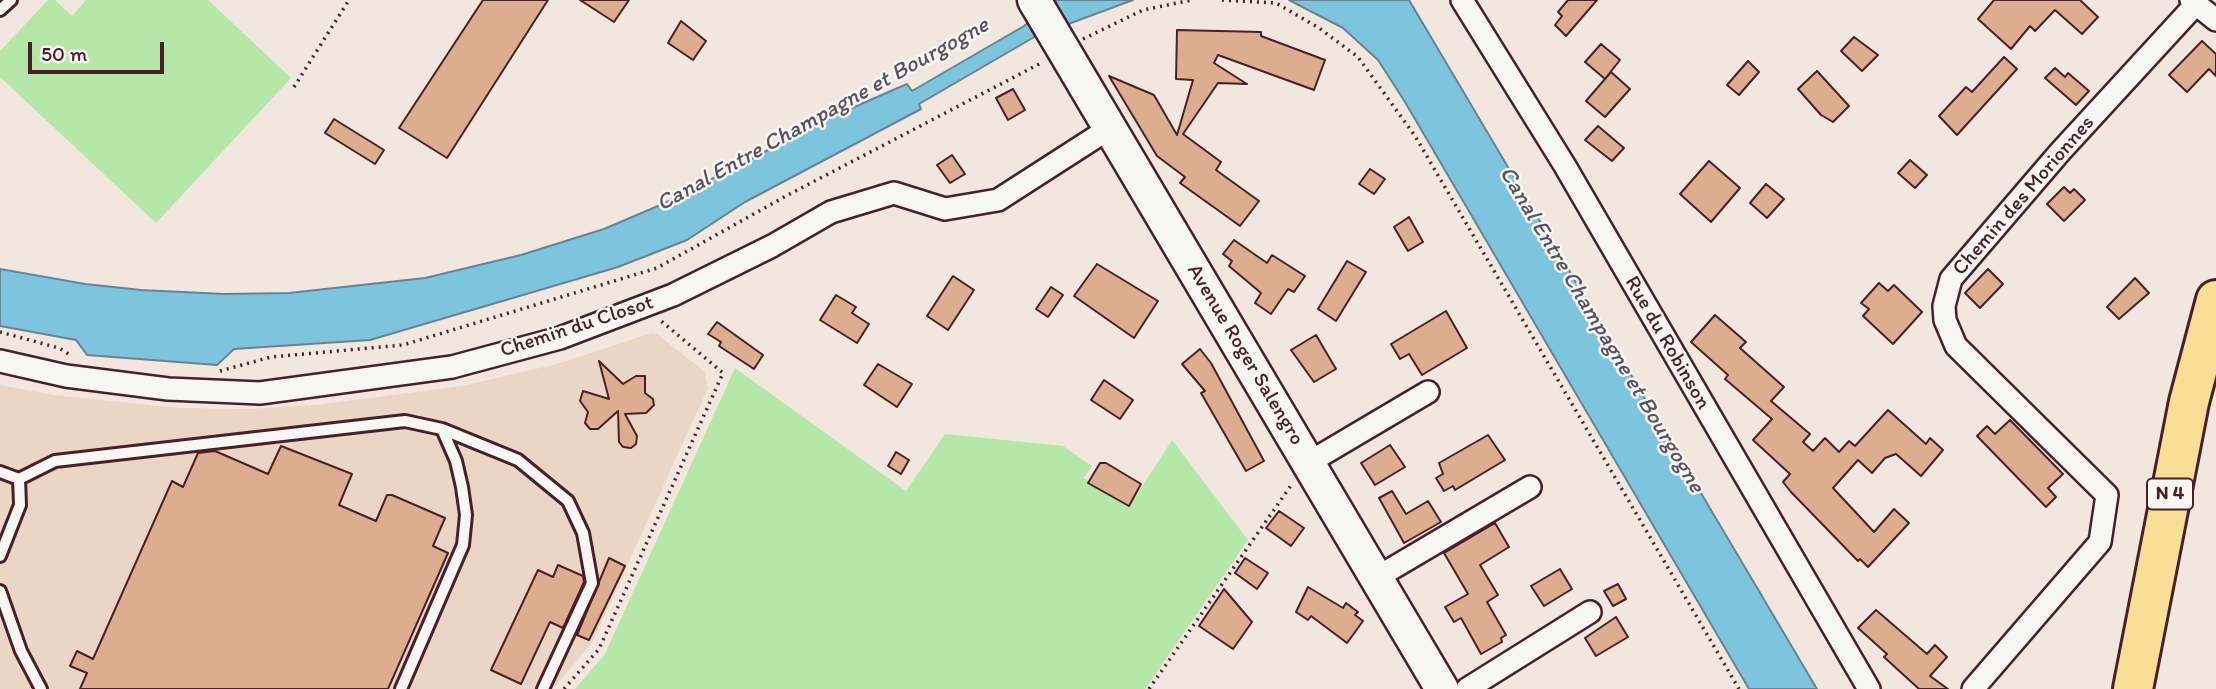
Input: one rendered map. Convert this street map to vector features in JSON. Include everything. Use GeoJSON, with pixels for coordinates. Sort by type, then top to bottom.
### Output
{"type":"FeatureCollection","features":[{"type":"Feature","properties":{"kind":"highway","name":"N 4"},"geometry":{"type":"LineString","coordinates":[[2133,689],[2184,427],[2216,300]]}},
{"type":"Feature","properties":{"kind":"highway","name":"N 4"},"geometry":{"type":"LineString","coordinates":[[2149,689],[2181,523],[2216,372]]}},
{"type":"Feature","properties":{"kind":"main road","name":"Avenue Roger Salengro"},"geometry":{"type":"LineString","coordinates":[[1051,29],[1442,689]]}},
{"type":"Feature","properties":{"kind":"street","name":"Rue du Robinson"},"geometry":{"type":"LineString","coordinates":[[1462,0],[1565,166],[1869,689]]}},
{"type":"Feature","properties":{"kind":"street"},"geometry":{"type":"LineString","coordinates":[[2196,1],[2216,20]]}},
{"type":"Feature","properties":{"kind":"street","name":"Chemin des Morionnes"},"geometry":{"type":"LineString","coordinates":[[1973,689],[2100,542],[2107,495],[1956,346],[1945,320],[1944,306],[1951,279],[2060,152],[2196,1]]}},
{"type":"Feature","properties":{"kind":"street","name":"Chemin du Closot"},"geometry":{"type":"LineString","coordinates":[[0,361],[66,376],[168,389],[260,393],[452,366],[560,338],[649,304],[772,246],[831,212],[894,193],[945,209],[998,200],[1110,128]]}},
{"type":"Feature","properties":{"kind":"street"},"geometry":{"type":"LineString","coordinates":[[1308,463],[1428,392]]}},
{"type":"Feature","properties":{"kind":"street"},"geometry":{"type":"LineString","coordinates":[[1376,578],[1530,487]]}},
{"type":"Feature","properties":{"kind":"street"},"geometry":{"type":"LineString","coordinates":[[1467,689],[1590,612]]}},
{"type":"Feature","properties":{"kind":"lane"},"geometry":{"type":"LineString","coordinates":[[0,10],[12,0]]}},
{"type":"Feature","properties":{"kind":"lane"},"geometry":{"type":"LineString","coordinates":[[0,472],[19,479],[55,461],[405,421],[442,429],[518,460],[568,501],[583,533],[592,583],[543,689]]}},
{"type":"Feature","properties":{"kind":"lane"},"geometry":{"type":"LineString","coordinates":[[401,689],[463,545],[466,515],[462,487],[456,461],[442,429]]}},
{"type":"Feature","properties":{"kind":"lane"},"geometry":{"type":"LineString","coordinates":[[0,556],[20,505],[19,479]]}},
{"type":"Feature","properties":{"kind":"lane"},"geometry":{"type":"LineString","coordinates":[[0,591],[21,651],[41,689]]}},
{"type":"Feature","properties":{"kind":"path"},"geometry":{"type":"LineString","coordinates":[[294,87],[349,0]]}},
{"type":"Feature","properties":{"kind":"path"},"geometry":{"type":"LineString","coordinates":[[213,374],[235,365],[271,357],[403,345],[657,268],[786,196],[1051,29],[1192,0]]}},
{"type":"Feature","properties":{"kind":"path"},"geometry":{"type":"LineString","coordinates":[[1222,0],[1276,3],[1320,28],[1358,57],[1415,136],[1739,689]]}},
{"type":"Feature","properties":{"kind":"path"},"geometry":{"type":"LineString","coordinates":[[564,689],[599,649],[723,373],[664,326],[649,304]]}},
{"type":"Feature","properties":{"kind":"path"},"geometry":{"type":"LineString","coordinates":[[0,332],[59,348],[82,363]]}},
{"type":"Feature","properties":{"kind":"path"},"geometry":{"type":"LineString","coordinates":[[1149,689],[1308,463]]}},
{"type":"Feature","properties":{"kind":"shaded area"},"geometry":{"type":"Polygon","coordinates":[[[652,333],[704,371],[708,388],[592,643],[553,689],[0,689],[0,385],[54,395],[180,408],[249,409],[323,404],[462,386],[557,364],[652,333]]]}},
{"type":"Feature","properties":{"kind":"green space"},"geometry":{"type":"Polygon","coordinates":[[[48,0],[55,0],[72,16],[86,0],[208,0],[291,78],[156,223],[0,77],[0,51],[48,0]]]}},
{"type":"Feature","properties":{"kind":"green space"},"geometry":{"type":"Polygon","coordinates":[[[735,368],[906,491],[945,434],[1063,446],[1092,466],[1084,478],[1129,507],[1172,440],[1248,540],[1145,689],[575,689],[605,654],[735,368]]]}},
{"type":"Feature","properties":{"kind":"water"},"geometry":{"type":"Polygon","coordinates":[[[1057,0],[1133,0],[1036,36],[919,104],[921,109],[745,202],[687,240],[618,267],[370,340],[234,349],[217,365],[87,355],[76,340],[0,326],[0,269],[85,284],[141,290],[224,294],[289,293],[425,278],[521,255],[604,229],[665,203],[838,114],[907,84],[912,91],[1024,26],[1057,0]]]}},
{"type":"Feature","properties":{"kind":"water","name":"Canal Entre Champagne et Bourgogne"},"geometry":{"type":"Polygon","coordinates":[[[1289,0],[1409,0],[1817,689],[1749,689],[1378,60],[1343,28],[1289,0]]]}},
{"type":"Feature","properties":{"kind":"building"},"geometry":{"type":"Polygon","coordinates":[[[483,0],[548,0],[447,158],[399,128],[483,0]]]}},
{"type":"Feature","properties":{"kind":"building"},"geometry":{"type":"Polygon","coordinates":[[[580,0],[629,0],[614,22],[580,0]]]}},
{"type":"Feature","properties":{"kind":"building"},"geometry":{"type":"Polygon","coordinates":[[[1568,0],[1597,0],[1566,36],[1555,25],[1562,16],[1558,12],[1568,0]]]}},
{"type":"Feature","properties":{"kind":"building"},"geometry":{"type":"Polygon","coordinates":[[[1994,0],[2080,0],[2098,17],[2082,34],[2055,10],[2035,31],[2030,26],[2011,49],[1978,19],[1994,0]]]}},
{"type":"Feature","properties":{"kind":"building"},"geometry":{"type":"Polygon","coordinates":[[[681,21],[706,41],[693,60],[668,43],[681,21]]]}},
{"type":"Feature","properties":{"kind":"building"},"geometry":{"type":"Polygon","coordinates":[[[1177,30],[1261,32],[1261,36],[1325,60],[1314,90],[1218,55],[1214,63],[1247,84],[1218,83],[1183,134],[1221,162],[1216,170],[1259,201],[1240,226],[1180,183],[1185,177],[1157,156],[1109,76],[1154,95],[1177,135],[1193,80],[1176,79],[1177,30]]]}},
{"type":"Feature","properties":{"kind":"building"},"geometry":{"type":"Polygon","coordinates":[[[1854,37],[1878,55],[1862,71],[1841,51],[1854,37]]]}},
{"type":"Feature","properties":{"kind":"building"},"geometry":{"type":"Polygon","coordinates":[[[2202,41],[2216,54],[2216,76],[2209,69],[2187,92],[2169,75],[2202,41]]]}},
{"type":"Feature","properties":{"kind":"building"},"geometry":{"type":"Polygon","coordinates":[[[1601,44],[1620,60],[1605,79],[1585,62],[1601,44]]]}},
{"type":"Feature","properties":{"kind":"building"},"geometry":{"type":"Polygon","coordinates":[[[2004,57],[2017,69],[1957,135],[1939,116],[1966,87],[1972,92],[2004,57]]]}},
{"type":"Feature","properties":{"kind":"building"},"geometry":{"type":"Polygon","coordinates":[[[1748,61],[1759,72],[1739,95],[1727,85],[1748,61]]]}},
{"type":"Feature","properties":{"kind":"building"},"geometry":{"type":"Polygon","coordinates":[[[2055,68],[2065,77],[2068,73],[2089,91],[2076,105],[2045,78],[2055,68]]]}},
{"type":"Feature","properties":{"kind":"building"},"geometry":{"type":"Polygon","coordinates":[[[1817,71],[1849,106],[1833,122],[1821,115],[1798,89],[1817,71]]]}},
{"type":"Feature","properties":{"kind":"building"},"geometry":{"type":"Polygon","coordinates":[[[1611,72],[1630,89],[1605,117],[1586,101],[1611,72]]]}},
{"type":"Feature","properties":{"kind":"building"},"geometry":{"type":"Polygon","coordinates":[[[1013,89],[1025,110],[1008,120],[996,98],[1013,89]]]}},
{"type":"Feature","properties":{"kind":"building"},"geometry":{"type":"Polygon","coordinates":[[[334,119],[384,150],[375,164],[325,133],[334,119]]]}},
{"type":"Feature","properties":{"kind":"building"},"geometry":{"type":"Polygon","coordinates":[[[1598,126],[1624,148],[1612,161],[1585,140],[1598,126]]]}},
{"type":"Feature","properties":{"kind":"building"},"geometry":{"type":"Polygon","coordinates":[[[952,155],[965,174],[950,183],[937,165],[952,155]]]}},
{"type":"Feature","properties":{"kind":"building"},"geometry":{"type":"Polygon","coordinates":[[[1910,160],[1927,175],[1915,188],[1898,173],[1910,160]]]}},
{"type":"Feature","properties":{"kind":"building"},"geometry":{"type":"Polygon","coordinates":[[[1709,161],[1740,188],[1711,222],[1680,194],[1709,161]]]}},
{"type":"Feature","properties":{"kind":"building"},"geometry":{"type":"Polygon","coordinates":[[[1370,169],[1385,179],[1374,194],[1359,184],[1370,169]]]}},
{"type":"Feature","properties":{"kind":"building"},"geometry":{"type":"Polygon","coordinates":[[[1766,184],[1784,199],[1767,218],[1750,203],[1766,184]]]}},
{"type":"Feature","properties":{"kind":"building"},"geometry":{"type":"Polygon","coordinates":[[[2064,187],[2070,193],[2074,189],[2085,200],[2064,221],[2047,204],[2064,187]]]}},
{"type":"Feature","properties":{"kind":"building"},"geometry":{"type":"Polygon","coordinates":[[[1409,217],[1423,242],[1408,251],[1394,227],[1409,217]]]}},
{"type":"Feature","properties":{"kind":"building"},"geometry":{"type":"Polygon","coordinates":[[[1234,240],[1267,263],[1272,255],[1305,276],[1294,292],[1288,289],[1271,314],[1255,303],[1261,293],[1229,266],[1232,261],[1223,254],[1234,240]]]}},
{"type":"Feature","properties":{"kind":"building"},"geometry":{"type":"Polygon","coordinates":[[[1347,261],[1366,272],[1336,321],[1318,309],[1347,261]]]}},
{"type":"Feature","properties":{"kind":"building"},"geometry":{"type":"Polygon","coordinates":[[[1097,264],[1158,301],[1134,338],[1074,296],[1097,264]]]}},
{"type":"Feature","properties":{"kind":"building"},"geometry":{"type":"Polygon","coordinates":[[[1988,269],[2003,284],[1980,308],[1965,293],[1988,269]]]}},
{"type":"Feature","properties":{"kind":"building"},"geometry":{"type":"Polygon","coordinates":[[[953,276],[974,290],[948,330],[927,316],[953,276]]]}},
{"type":"Feature","properties":{"kind":"building"},"geometry":{"type":"Polygon","coordinates":[[[2135,278],[2149,293],[2119,319],[2107,307],[2135,278]]]}},
{"type":"Feature","properties":{"kind":"building"},"geometry":{"type":"Polygon","coordinates":[[[1879,283],[1888,291],[1894,285],[1922,312],[1893,344],[1863,316],[1869,309],[1861,303],[1879,283]]]}},
{"type":"Feature","properties":{"kind":"building"},"geometry":{"type":"Polygon","coordinates":[[[1051,287],[1063,295],[1048,317],[1036,309],[1051,287]]]}},
{"type":"Feature","properties":{"kind":"building"},"geometry":{"type":"Polygon","coordinates":[[[836,295],[856,307],[852,313],[869,324],[857,343],[820,320],[836,295]]]}},
{"type":"Feature","properties":{"kind":"building"},"geometry":{"type":"Polygon","coordinates":[[[1446,311],[1467,348],[1422,375],[1409,354],[1400,359],[1391,344],[1446,311]]]}},
{"type":"Feature","properties":{"kind":"building"},"geometry":{"type":"Polygon","coordinates":[[[1715,315],[1746,342],[1740,348],[1784,387],[1771,401],[1810,434],[1803,442],[1813,451],[1825,438],[1839,452],[1849,441],[1855,446],[1888,410],[1926,444],[1930,438],[1943,450],[1921,476],[1896,454],[1885,458],[1872,473],[1858,460],[1833,488],[1874,532],[1894,509],[1909,523],[1868,567],[1860,559],[1858,561],[1791,492],[1783,482],[1790,474],[1753,440],[1772,419],[1725,379],[1728,375],[1691,342],[1715,315]]]}},
{"type":"Feature","properties":{"kind":"building"},"geometry":{"type":"Polygon","coordinates":[[[717,322],[763,355],[754,369],[719,346],[721,342],[708,334],[717,322]]]}},
{"type":"Feature","properties":{"kind":"building"},"geometry":{"type":"Polygon","coordinates":[[[1316,335],[1336,369],[1314,382],[1291,350],[1316,335]]]}},
{"type":"Feature","properties":{"kind":"building"},"geometry":{"type":"Polygon","coordinates":[[[1200,349],[1211,363],[1264,461],[1246,471],[1201,393],[1205,391],[1182,364],[1200,349]]]}},
{"type":"Feature","properties":{"kind":"building"},"geometry":{"type":"Polygon","coordinates":[[[599,361],[623,384],[636,376],[645,376],[645,393],[653,399],[654,405],[646,413],[625,414],[637,436],[636,444],[631,448],[623,447],[619,442],[618,411],[598,429],[590,429],[585,423],[588,412],[580,401],[583,391],[609,399],[599,361]]]}},
{"type":"Feature","properties":{"kind":"building"},"geometry":{"type":"Polygon","coordinates":[[[878,364],[912,384],[897,407],[864,385],[878,364]]]}},
{"type":"Feature","properties":{"kind":"building"},"geometry":{"type":"Polygon","coordinates":[[[1104,380],[1133,400],[1120,419],[1091,400],[1104,380]]]}},
{"type":"Feature","properties":{"kind":"building"},"geometry":{"type":"Polygon","coordinates":[[[2010,420],[2063,474],[2048,488],[2056,497],[2046,507],[1977,436],[1987,426],[1995,434],[2010,420]]]}},
{"type":"Feature","properties":{"kind":"building"},"geometry":{"type":"Polygon","coordinates":[[[1488,435],[1505,460],[1455,490],[1453,486],[1444,491],[1436,478],[1443,474],[1439,463],[1488,435]]]}},
{"type":"Feature","properties":{"kind":"building"},"geometry":{"type":"Polygon","coordinates":[[[1390,445],[1405,467],[1375,485],[1361,463],[1390,445]]]}},
{"type":"Feature","properties":{"kind":"building"},"geometry":{"type":"Polygon","coordinates":[[[281,446],[352,474],[339,505],[376,521],[387,495],[392,495],[445,518],[433,546],[448,553],[388,689],[80,689],[87,673],[70,666],[77,651],[93,659],[172,481],[183,487],[198,453],[215,451],[268,474],[281,446]]]}},
{"type":"Feature","properties":{"kind":"building"},"geometry":{"type":"Polygon","coordinates":[[[896,452],[909,460],[901,474],[888,466],[896,452]]]}},
{"type":"Feature","properties":{"kind":"building"},"geometry":{"type":"Polygon","coordinates":[[[1100,463],[1106,463],[1141,484],[1129,506],[1088,483],[1100,463]]]}},
{"type":"Feature","properties":{"kind":"building"},"geometry":{"type":"Polygon","coordinates":[[[1392,491],[1406,514],[1428,501],[1441,522],[1404,543],[1379,498],[1392,491]]]}},
{"type":"Feature","properties":{"kind":"building"},"geometry":{"type":"Polygon","coordinates":[[[1279,511],[1304,528],[1291,546],[1266,528],[1279,511]]]}},
{"type":"Feature","properties":{"kind":"building"},"geometry":{"type":"Polygon","coordinates":[[[1495,523],[1509,547],[1480,565],[1498,595],[1487,602],[1506,635],[1501,638],[1502,642],[1481,654],[1461,618],[1454,622],[1445,607],[1468,594],[1444,553],[1495,523]]]}},
{"type":"Feature","properties":{"kind":"building"},"geometry":{"type":"Polygon","coordinates":[[[609,558],[625,566],[589,640],[577,635],[609,558]]]}},
{"type":"Feature","properties":{"kind":"building"},"geometry":{"type":"Polygon","coordinates":[[[1245,558],[1268,573],[1257,589],[1235,573],[1245,558]]]}},
{"type":"Feature","properties":{"kind":"building"},"geometry":{"type":"Polygon","coordinates":[[[558,565],[583,576],[584,582],[563,628],[550,622],[521,684],[491,670],[538,570],[553,577],[558,565]]]}},
{"type":"Feature","properties":{"kind":"building"},"geometry":{"type":"Polygon","coordinates":[[[1560,569],[1572,589],[1544,606],[1531,586],[1560,569]]]}},
{"type":"Feature","properties":{"kind":"building"},"geometry":{"type":"Polygon","coordinates":[[[1618,584],[1626,599],[1613,606],[1604,591],[1618,584]]]}},
{"type":"Feature","properties":{"kind":"building"},"geometry":{"type":"Polygon","coordinates":[[[1308,587],[1343,608],[1346,603],[1358,612],[1355,615],[1363,621],[1347,643],[1311,616],[1308,620],[1296,612],[1308,587]]]}},
{"type":"Feature","properties":{"kind":"building"},"geometry":{"type":"Polygon","coordinates":[[[1224,589],[1252,622],[1233,649],[1199,626],[1224,589]]]}},
{"type":"Feature","properties":{"kind":"building"},"geometry":{"type":"Polygon","coordinates":[[[1876,610],[1927,654],[1935,645],[1947,657],[1930,676],[1948,689],[1919,689],[1884,657],[1887,654],[1858,628],[1876,610]]]}},
{"type":"Feature","properties":{"kind":"building"},"geometry":{"type":"Polygon","coordinates":[[[1616,617],[1628,637],[1596,656],[1585,638],[1616,617]]]}}]}
